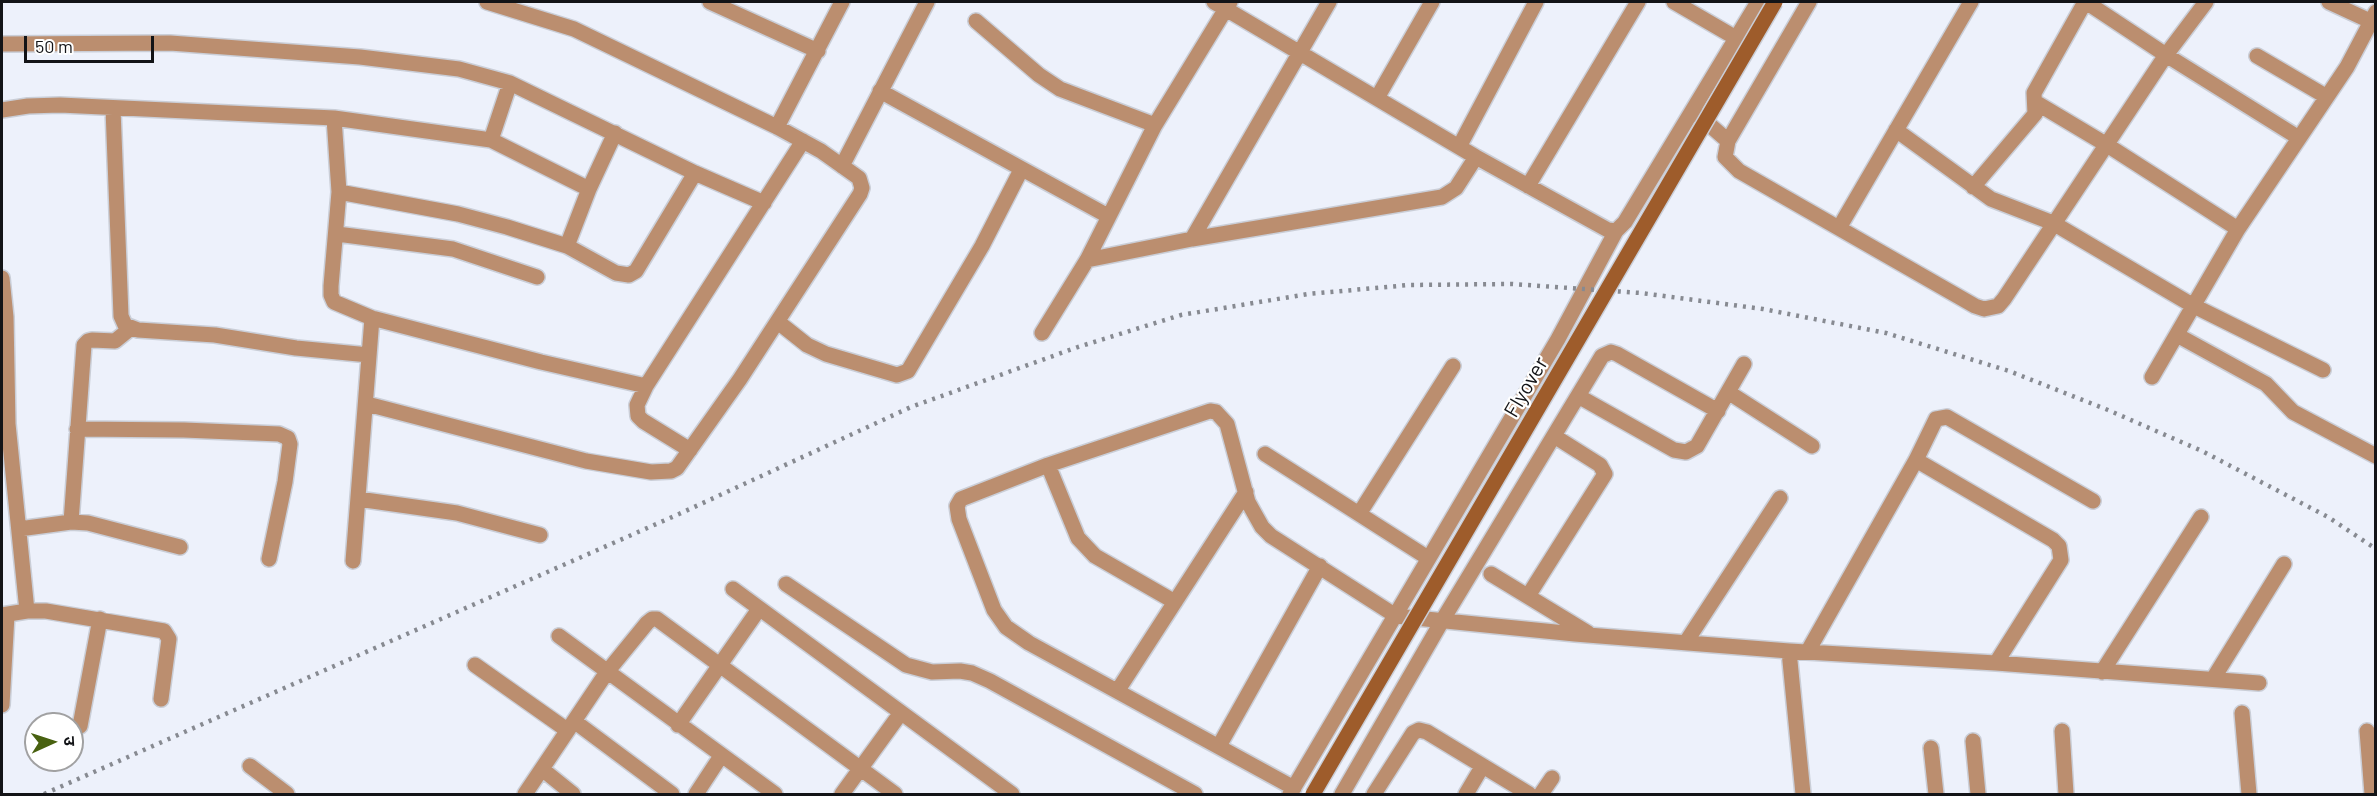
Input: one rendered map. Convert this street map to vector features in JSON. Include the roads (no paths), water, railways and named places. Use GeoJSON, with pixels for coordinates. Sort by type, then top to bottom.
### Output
{"type":"FeatureCollection","features":[{"type":"Feature","properties":{"kind":"main road","name":"Flyover"},"geometry":{"type":"LineString","coordinates":[[1313,795],[1775,2]]}},
{"type":"Feature","properties":{"kind":"street"},"geometry":{"type":"LineString","coordinates":[[367,404],[586,462],[664,472],[677,468],[778,322],[862,188],[859,178],[803,141],[777,127],[574,29],[487,2]]}},
{"type":"Feature","properties":{"kind":"street"},"geometry":{"type":"LineString","coordinates":[[710,2],[818,51]]}},
{"type":"Feature","properties":{"kind":"street"},"geometry":{"type":"LineString","coordinates":[[777,127],[842,2]]}},
{"type":"Feature","properties":{"kind":"street"},"geometry":{"type":"LineString","coordinates":[[842,166],[927,2]]}},
{"type":"Feature","properties":{"kind":"street"},"geometry":{"type":"LineString","coordinates":[[1192,239],[1329,2]]}},
{"type":"Feature","properties":{"kind":"street"},"geometry":{"type":"LineString","coordinates":[[1377,98],[1432,2]]}},
{"type":"Feature","properties":{"kind":"street"},"geometry":{"type":"LineString","coordinates":[[1460,147],[1536,2]]}},
{"type":"Feature","properties":{"kind":"street"},"geometry":{"type":"LineString","coordinates":[[1528,186],[1638,2]]}},
{"type":"Feature","properties":{"kind":"street"},"geometry":{"type":"LineString","coordinates":[[1674,2],[1736,38]]}},
{"type":"Feature","properties":{"kind":"street"},"geometry":{"type":"LineString","coordinates":[[1758,2],[1625,222],[1616,231],[1558,339],[1428,558],[1396,616],[1292,791],[1219,746],[1029,643],[1006,627],[994,610],[958,519],[957,506],[961,499],[1048,465],[1210,411],[1216,412],[1227,424],[1248,502],[1262,526],[1271,536],[1396,616],[1789,651],[1996,663],[2259,683]]}},
{"type":"Feature","properties":{"kind":"street"},"geometry":{"type":"LineString","coordinates":[[1809,2],[1728,141],[1725,157],[1739,171],[1975,306],[1984,309],[1998,306],[2004,299],[2053,223],[2108,146],[2166,55],[2206,2]]}},
{"type":"Feature","properties":{"kind":"street"},"geometry":{"type":"LineString","coordinates":[[1839,228],[1971,2]]}},
{"type":"Feature","properties":{"kind":"street"},"geometry":{"type":"LineString","coordinates":[[1973,187],[2035,114],[2034,93],[2085,2],[2300,138]]}},
{"type":"Feature","properties":{"kind":"street"},"geometry":{"type":"LineString","coordinates":[[2152,377],[2238,229],[2354,56],[2373,16],[2329,2]]}},
{"type":"Feature","properties":{"kind":"street"},"geometry":{"type":"LineString","coordinates":[[1042,333],[1087,260],[1155,125],[1223,4],[1476,157],[1608,230],[1616,231]]}},
{"type":"Feature","properties":{"kind":"street"},"geometry":{"type":"LineString","coordinates":[[976,21],[1039,75],[1060,89],[1155,125]]}},
{"type":"Feature","properties":{"kind":"street"},"geometry":{"type":"LineString","coordinates":[[2,44],[170,44],[360,57],[459,69],[510,83],[695,173],[764,203]]}},
{"type":"Feature","properties":{"kind":"street"},"geometry":{"type":"LineString","coordinates":[[2257,56],[2327,97]]}},
{"type":"Feature","properties":{"kind":"street"},"geometry":{"type":"LineString","coordinates":[[491,140],[510,83]]}},
{"type":"Feature","properties":{"kind":"street"},"geometry":{"type":"LineString","coordinates":[[880,91],[1108,216]]}},
{"type":"Feature","properties":{"kind":"street"},"geometry":{"type":"LineString","coordinates":[[2035,102],[2238,229]]}},
{"type":"Feature","properties":{"kind":"street"},"geometry":{"type":"LineString","coordinates":[[2,110],[52,105],[334,118],[491,140],[589,189]]}},
{"type":"Feature","properties":{"kind":"street"},"geometry":{"type":"LineString","coordinates":[[113,109],[122,322],[131,328],[215,335],[296,348],[369,355]]}},
{"type":"Feature","properties":{"kind":"street"},"geometry":{"type":"LineString","coordinates":[[1692,110],[1728,141]]}},
{"type":"Feature","properties":{"kind":"street"},"geometry":{"type":"LineString","coordinates":[[334,118],[339,192],[331,295],[334,302],[372,318],[541,362],[646,386]]}},
{"type":"Feature","properties":{"kind":"street"},"geometry":{"type":"LineString","coordinates":[[1896,130],[1991,199],[2053,223],[2192,305],[2323,370]]}},
{"type":"Feature","properties":{"kind":"street"},"geometry":{"type":"LineString","coordinates":[[567,246],[589,189],[615,133]]}},
{"type":"Feature","properties":{"kind":"street"},"geometry":{"type":"LineString","coordinates":[[690,450],[638,416],[637,405],[646,386],[803,141]]}},
{"type":"Feature","properties":{"kind":"street"},"geometry":{"type":"LineString","coordinates":[[1087,260],[1192,239],[1442,196],[1456,188],[1476,157]]}},
{"type":"Feature","properties":{"kind":"street"},"geometry":{"type":"LineString","coordinates":[[778,322],[807,345],[826,354],[897,375],[908,371],[982,246],[1021,170]]}},
{"type":"Feature","properties":{"kind":"street"},"geometry":{"type":"LineString","coordinates":[[339,192],[480,220],[567,246],[616,273],[629,275],[636,271],[695,173]]}},
{"type":"Feature","properties":{"kind":"street"},"geometry":{"type":"LineString","coordinates":[[337,234],[453,249],[537,277]]}},
{"type":"Feature","properties":{"kind":"street"},"geometry":{"type":"LineString","coordinates":[[2,278],[6,317],[8,424],[27,611]]}},
{"type":"Feature","properties":{"kind":"street"},"geometry":{"type":"LineString","coordinates":[[353,561],[372,318]]}},
{"type":"Feature","properties":{"kind":"street"},"geometry":{"type":"LineString","coordinates":[[70,522],[84,345],[92,340],[115,341],[131,328]]}},
{"type":"Feature","properties":{"kind":"street"},"geometry":{"type":"LineString","coordinates":[[2177,335],[2266,384],[2293,412],[2376,456]]}},
{"type":"Feature","properties":{"kind":"street"},"geometry":{"type":"LineString","coordinates":[[1342,795],[1442,621],[1602,356],[1611,352],[1718,411]]}},
{"type":"Feature","properties":{"kind":"street"},"geometry":{"type":"LineString","coordinates":[[1578,396],[1679,452],[1691,450],[1697,446],[1744,364]]}},
{"type":"Feature","properties":{"kind":"street"},"geometry":{"type":"LineString","coordinates":[[1359,514],[1453,366]]}},
{"type":"Feature","properties":{"kind":"street"},"geometry":{"type":"LineString","coordinates":[[1728,392],[1812,446]]}},
{"type":"Feature","properties":{"kind":"street"},"geometry":{"type":"LineString","coordinates":[[1808,651],[1916,460],[1931,425],[1936,419],[1947,417],[2093,501]]}},
{"type":"Feature","properties":{"kind":"street"},"geometry":{"type":"LineString","coordinates":[[77,429],[279,434],[288,438],[290,444],[285,482],[269,559]]}},
{"type":"Feature","properties":{"kind":"street"},"geometry":{"type":"LineString","coordinates":[[1528,596],[1605,474],[1600,465],[1554,436]]}},
{"type":"Feature","properties":{"kind":"street"},"geometry":{"type":"LineString","coordinates":[[1265,454],[1428,558]]}},
{"type":"Feature","properties":{"kind":"street"},"geometry":{"type":"LineString","coordinates":[[1916,460],[2053,540],[2059,546],[2061,560],[1996,663]]}},
{"type":"Feature","properties":{"kind":"street"},"geometry":{"type":"LineString","coordinates":[[1048,465],[1078,538],[1095,556],[1175,602]]}},
{"type":"Feature","properties":{"kind":"street"},"geometry":{"type":"LineString","coordinates":[[1118,690],[1246,492]]}},
{"type":"Feature","properties":{"kind":"street"},"geometry":{"type":"LineString","coordinates":[[1686,642],[1780,498]]}},
{"type":"Feature","properties":{"kind":"street"},"geometry":{"type":"LineString","coordinates":[[358,499],[457,513],[540,535]]}},
{"type":"Feature","properties":{"kind":"street"},"geometry":{"type":"LineString","coordinates":[[2102,672],[2201,517]]}},
{"type":"Feature","properties":{"kind":"street"},"geometry":{"type":"LineString","coordinates":[[19,529],[70,522],[88,523],[180,548]]}},
{"type":"Feature","properties":{"kind":"street"},"geometry":{"type":"LineString","coordinates":[[2213,680],[2284,564]]}},
{"type":"Feature","properties":{"kind":"street"},"geometry":{"type":"LineString","coordinates":[[1219,746],[1320,566]]}},
{"type":"Feature","properties":{"kind":"street"},"geometry":{"type":"LineString","coordinates":[[1491,574],[1592,635]]}},
{"type":"Feature","properties":{"kind":"street"},"geometry":{"type":"LineString","coordinates":[[786,584],[906,665],[932,672],[966,672],[990,681],[1195,795]]}},
{"type":"Feature","properties":{"kind":"street"},"geometry":{"type":"LineString","coordinates":[[733,589],[1012,795]]}},
{"type":"Feature","properties":{"kind":"street"},"geometry":{"type":"LineString","coordinates":[[678,725],[759,609]]}},
{"type":"Feature","properties":{"kind":"street"},"geometry":{"type":"LineString","coordinates":[[2,705],[4,615],[27,611],[46,611],[100,619],[166,633],[169,639],[161,699]]}},
{"type":"Feature","properties":{"kind":"street"},"geometry":{"type":"LineString","coordinates":[[83,712],[100,619]]}},
{"type":"Feature","properties":{"kind":"street"},"geometry":{"type":"LineString","coordinates":[[525,795],[607,672],[646,623],[652,619],[662,621],[895,795]]}},
{"type":"Feature","properties":{"kind":"street"},"geometry":{"type":"LineString","coordinates":[[559,636],[775,795]]}},
{"type":"Feature","properties":{"kind":"street"},"geometry":{"type":"LineString","coordinates":[[1789,651],[1803,795]]}},
{"type":"Feature","properties":{"kind":"street"},"geometry":{"type":"LineString","coordinates":[[475,665],[570,725],[672,795]]}},
{"type":"Feature","properties":{"kind":"street"},"geometry":{"type":"LineString","coordinates":[[2242,712],[2249,795]]}},
{"type":"Feature","properties":{"kind":"street"},"geometry":{"type":"LineString","coordinates":[[842,795],[900,714]]}},
{"type":"Feature","properties":{"kind":"street"},"geometry":{"type":"LineString","coordinates":[[1374,795],[1413,733],[1419,730],[1427,732],[1529,795]]}},
{"type":"Feature","properties":{"kind":"street"},"geometry":{"type":"LineString","coordinates":[[2062,731],[2066,795]]}},
{"type":"Feature","properties":{"kind":"street"},"geometry":{"type":"LineString","coordinates":[[2367,731],[2372,795]]}},
{"type":"Feature","properties":{"kind":"street"},"geometry":{"type":"LineString","coordinates":[[1973,741],[1978,795]]}},
{"type":"Feature","properties":{"kind":"street"},"geometry":{"type":"LineString","coordinates":[[1931,748],[1936,795]]}},
{"type":"Feature","properties":{"kind":"street"},"geometry":{"type":"LineString","coordinates":[[696,795],[721,756]]}},
{"type":"Feature","properties":{"kind":"street"},"geometry":{"type":"LineString","coordinates":[[250,766],[287,795]]}},
{"type":"Feature","properties":{"kind":"street"},"geometry":{"type":"LineString","coordinates":[[1466,795],[1482,767]]}},
{"type":"Feature","properties":{"kind":"street"},"geometry":{"type":"LineString","coordinates":[[542,769],[573,795]]}},
{"type":"Feature","properties":{"kind":"street"},"geometry":{"type":"LineString","coordinates":[[1541,795],[1552,778]]}},
{"type":"Feature","properties":{"kind":"railway"},"geometry":{"type":"LineString","coordinates":[[44,794],[679,514],[911,407],[1078,347],[1181,315],[1308,294],[1409,285],[1512,284],[1641,293],[1763,309],[1886,333],[2009,371],[2108,410],[2202,451],[2328,517],[2376,549]]}}]}
